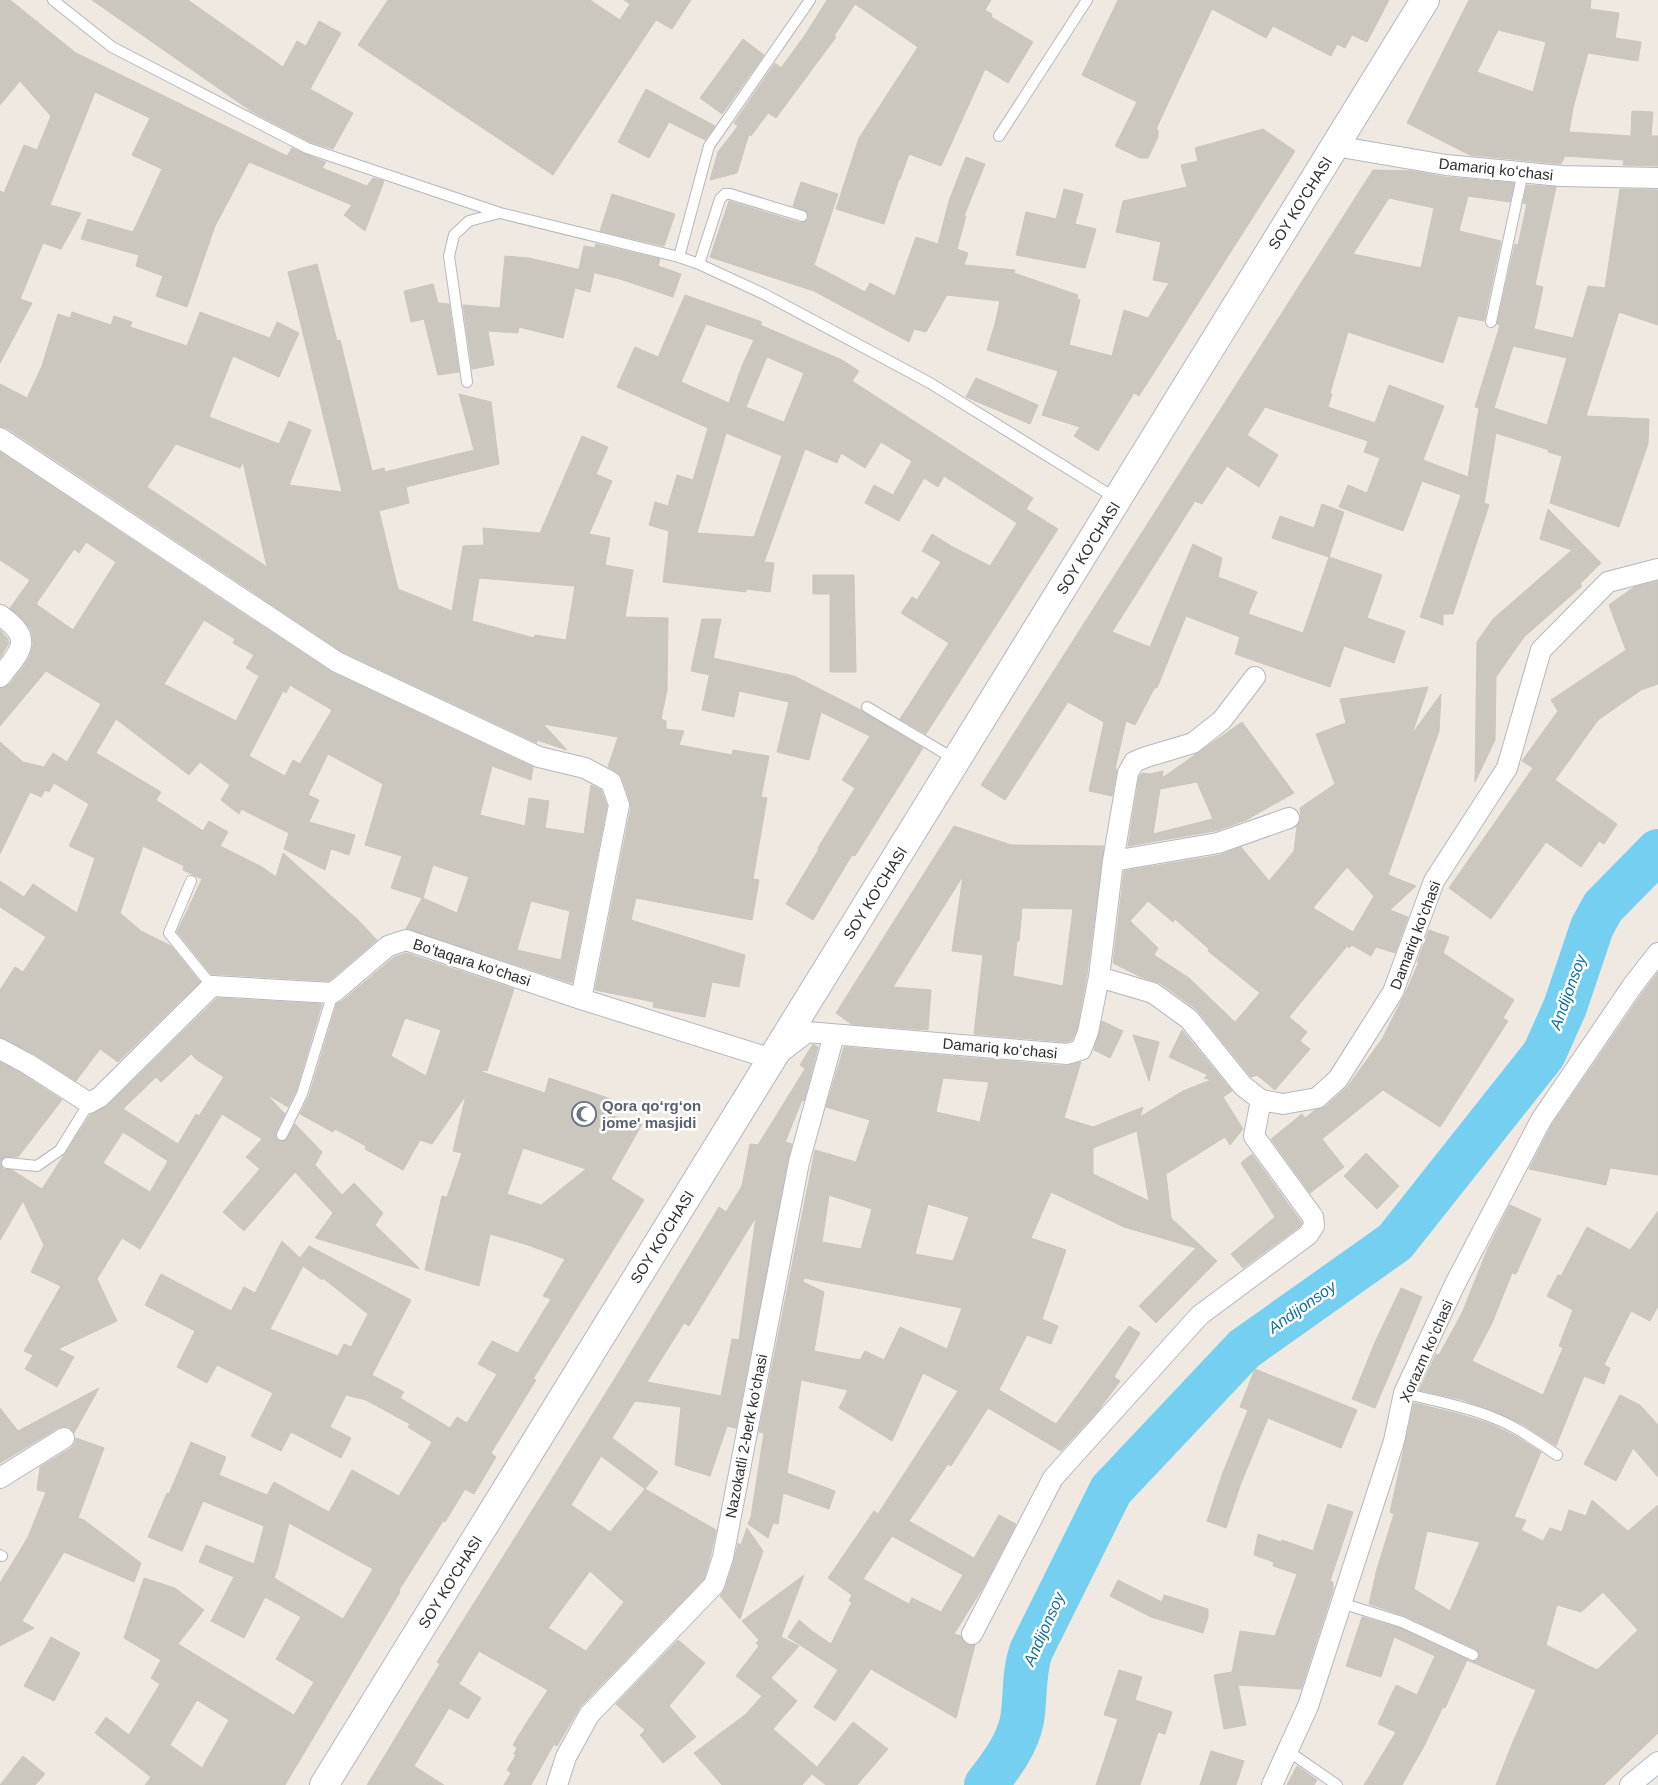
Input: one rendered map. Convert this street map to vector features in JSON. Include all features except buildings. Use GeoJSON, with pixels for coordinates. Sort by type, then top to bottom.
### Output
{"type":"FeatureCollection","features":[{"type":"Feature","properties":{"kind":"main road","name":"SOY KO'CHASI"},"geometry":{"type":"LineString","coordinates":[[324,1785],[1425,0]]}},
{"type":"Feature","properties":{"kind":"street","name":"Damariq koʻchasi"},"geometry":{"type":"LineString","coordinates":[[1336,146],[1446,165],[1561,176],[1658,178]]}},
{"type":"Feature","properties":{"kind":"street"},"geometry":{"type":"LineString","coordinates":[[0,438],[336,662],[538,757],[586,768],[611,782],[619,805],[581,999]]}},
{"type":"Feature","properties":{"kind":"street","name":"Damariq koʻchasi"},"geometry":{"type":"LineString","coordinates":[[772,1059],[806,1032],[1067,1054],[1080,1050],[1088,1032],[1099,977],[1153,993],[1189,1019],[1242,1086],[1261,1100],[1283,1104],[1317,1098],[1338,1079],[1393,992],[1434,881],[1507,768],[1540,650],[1608,582],[1658,569]]}},
{"type":"Feature","properties":{"kind":"street"},"geometry":{"type":"LineString","coordinates":[[0,615],[15,626],[22,639],[19,653],[0,677]]}},
{"type":"Feature","properties":{"kind":"street"},"geometry":{"type":"LineString","coordinates":[[1099,977],[1113,861],[1128,773],[1134,762],[1193,742],[1222,720],[1255,677]]}},
{"type":"Feature","properties":{"kind":"street"},"geometry":{"type":"LineString","coordinates":[[1113,861],[1218,843],[1289,818]]}},
{"type":"Feature","properties":{"kind":"street","name":"Boʻtaqara koʻchasi"},"geometry":{"type":"LineString","coordinates":[[333,993],[388,946],[406,940],[581,999],[772,1059]]}},
{"type":"Feature","properties":{"kind":"street","name":"Xorazm koʻchasi"},"geometry":{"type":"LineString","coordinates":[[1272,1785],[1308,1706],[1394,1441],[1404,1393],[1455,1284],[1541,1120],[1633,985],[1658,953]]}},
{"type":"Feature","properties":{"kind":"street"},"geometry":{"type":"LineString","coordinates":[[0,1049],[28,1064],[89,1103],[100,1097],[212,986],[333,993]]}},
{"type":"Feature","properties":{"kind":"street","name":"Nazokatli 2-berk koʻchasi"},"geometry":{"type":"LineString","coordinates":[[557,1785],[566,1756],[590,1715],[714,1585],[723,1557],[799,1162],[834,1035]]}},
{"type":"Feature","properties":{"kind":"street"},"geometry":{"type":"LineString","coordinates":[[972,1634],[1053,1478],[1200,1315],[1308,1235],[1314,1226],[1312,1217],[1254,1136],[1261,1100]]}},
{"type":"Feature","properties":{"kind":"street"},"geometry":{"type":"LineString","coordinates":[[0,1478],[64,1438]]}},
{"type":"Feature","properties":{"kind":"street"},"geometry":{"type":"LineString","coordinates":[[1630,1785],[1658,1762]]}},
{"type":"Feature","properties":{"kind":"lane"},"geometry":{"type":"LineString","coordinates":[[53,0],[112,47],[307,148],[500,213],[699,264],[764,294],[930,383],[1118,499]]}},
{"type":"Feature","properties":{"kind":"lane"},"geometry":{"type":"LineString","coordinates":[[679,258],[708,146],[810,0]]}},
{"type":"Feature","properties":{"kind":"lane"},"geometry":{"type":"LineString","coordinates":[[999,136],[1087,0]]}},
{"type":"Feature","properties":{"kind":"lane"},"geometry":{"type":"LineString","coordinates":[[1491,322],[1524,172]]}},
{"type":"Feature","properties":{"kind":"lane"},"geometry":{"type":"LineString","coordinates":[[699,264],[720,199],[725,194],[802,216]]}},
{"type":"Feature","properties":{"kind":"lane"},"geometry":{"type":"LineString","coordinates":[[467,382],[449,256],[454,235],[469,221],[500,213]]}},
{"type":"Feature","properties":{"kind":"lane"},"geometry":{"type":"LineString","coordinates":[[867,707],[957,761]]}},
{"type":"Feature","properties":{"kind":"lane"},"geometry":{"type":"LineString","coordinates":[[191,881],[169,933],[212,986]]}},
{"type":"Feature","properties":{"kind":"lane"},"geometry":{"type":"LineString","coordinates":[[282,1135],[302,1094],[333,993]]}},
{"type":"Feature","properties":{"kind":"lane"},"geometry":{"type":"LineString","coordinates":[[7,1163],[37,1166],[60,1150],[89,1103]]}},
{"type":"Feature","properties":{"kind":"lane"},"geometry":{"type":"LineString","coordinates":[[1404,1393],[1494,1418],[1519,1430],[1557,1455]]}},
{"type":"Feature","properties":{"kind":"lane"},"geometry":{"type":"LineString","coordinates":[[1341,1603],[1402,1622],[1473,1655]]}},
{"type":"Feature","properties":{"kind":"lane"},"geometry":{"type":"LineString","coordinates":[[1288,1751],[1337,1785]]}},
{"type":"Feature","properties":{"kind":"waterway","name":"Andijonsoy"},"geometry":{"type":"LineString","coordinates":[[986,1785],[1008,1754],[1020,1729],[1028,1660],[1031,1651],[1111,1490],[1244,1349],[1395,1242],[1544,1054],[1565,1007],[1592,927],[1603,907],[1658,851]]}},
{"type":"Feature","properties":{"kind":"place","name":"Qora qoʻrgʻon jome' masjidi"},"geometry":{"type":"Point","coordinates":[584,1114]}}]}
